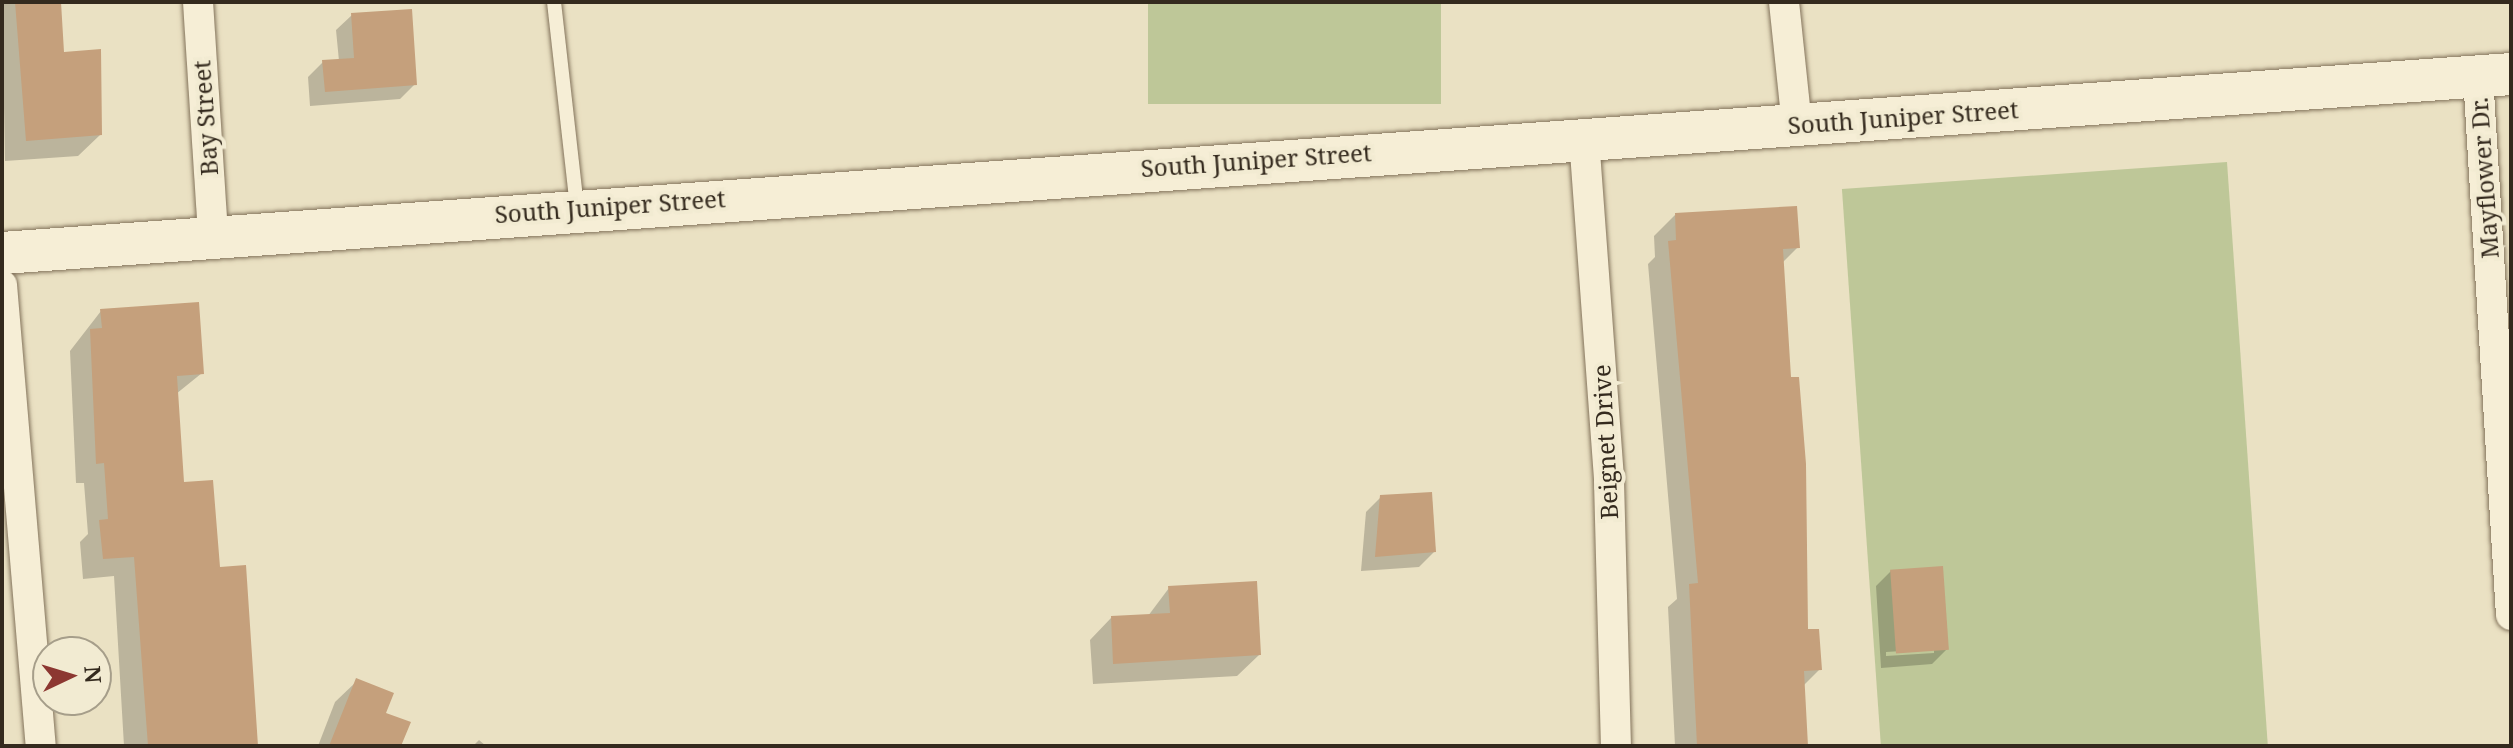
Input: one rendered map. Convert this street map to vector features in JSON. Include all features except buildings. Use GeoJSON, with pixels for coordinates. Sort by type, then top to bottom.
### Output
{"type":"FeatureCollection","features":[{"type":"Feature","properties":{"kind":"street","name":"Bay Street"},"geometry":{"type":"LineString","coordinates":[[198,2],[213,235]]}},
{"type":"Feature","properties":{"kind":"street"},"geometry":{"type":"LineString","coordinates":[[1784,2],[1797,126]]}},
{"type":"Feature","properties":{"kind":"street","name":"South Juniper Street"},"geometry":{"type":"LineString","coordinates":[[2,253],[577,208],[1797,126],[2494,75]]}},
{"type":"Feature","properties":{"kind":"street","name":"Mayflower Dr."},"geometry":{"type":"LineString","coordinates":[[2494,75],[2511,615]]}},
{"type":"Feature","properties":{"kind":"street","name":"Beignet Drive"},"geometry":{"type":"LineString","coordinates":[[1584,138],[1609,481],[1616,746]]}},
{"type":"Feature","properties":{"kind":"street"},"geometry":{"type":"LineString","coordinates":[[2,285],[41,746]]}},
{"type":"Feature","properties":{"kind":"lane"},"geometry":{"type":"LineString","coordinates":[[554,2],[577,208]]}},
{"type":"Feature","properties":{"kind":"green space"},"geometry":{"type":"Polygon","coordinates":[[[1148,2],[1441,2],[1441,104],[1148,104],[1148,2]]]}},
{"type":"Feature","properties":{"kind":"green space"},"geometry":{"type":"Polygon","coordinates":[[[2227,162],[2268,746],[1881,746],[1842,189],[2227,162]]]}}]}
